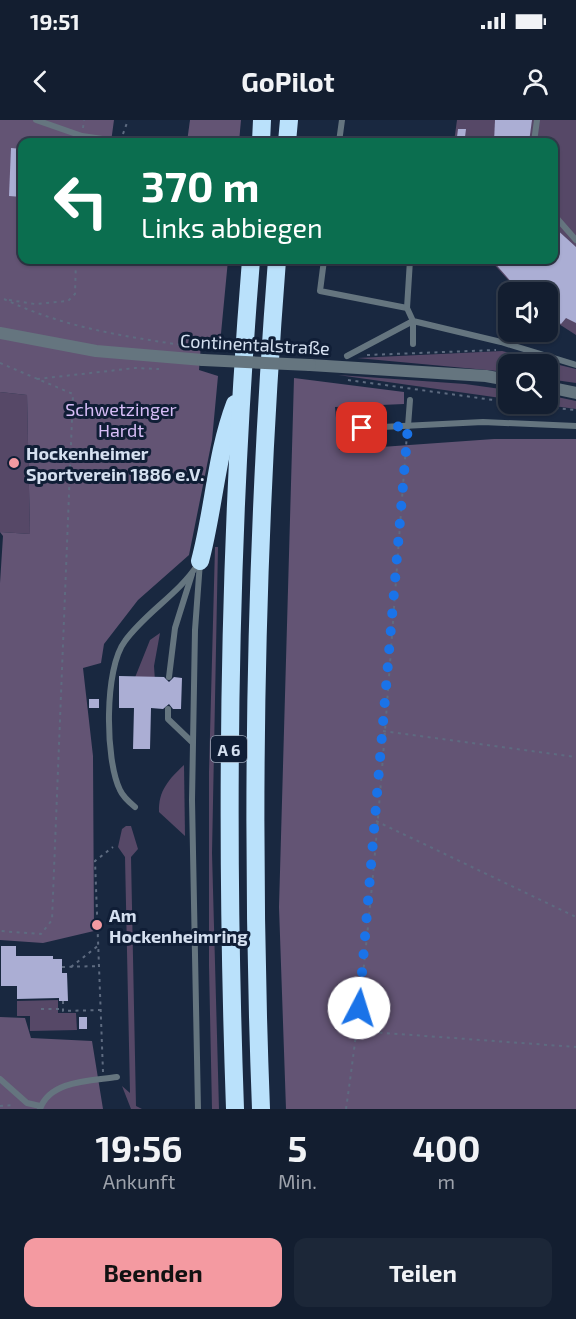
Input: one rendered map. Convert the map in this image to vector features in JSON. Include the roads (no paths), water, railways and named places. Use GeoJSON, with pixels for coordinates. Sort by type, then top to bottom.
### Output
{"type":"FeatureCollection","features":[{"type":"Feature","properties":{"kind":"highway"},"geometry":{"type":"LineString","coordinates":[[261,138],[262,120]]}},
{"type":"Feature","properties":{"kind":"highway"},"geometry":{"type":"LineString","coordinates":[[287,138],[289,120]]}},
{"type":"Feature","properties":{"kind":"highway","name":"A 6"},"geometry":{"type":"LineString","coordinates":[[235,1109],[229,783],[232,594],[241,388],[251,264]]}},
{"type":"Feature","properties":{"kind":"highway","name":"A 6"},"geometry":{"type":"LineString","coordinates":[[261,1109],[256,980],[255,718],[260,529],[277,264]]}},
{"type":"Feature","properties":{"kind":"highway"},"geometry":{"type":"LineString","coordinates":[[196,567],[218,476],[224,433],[241,388]]}},
{"type":"Feature","properties":{"kind":"street","name":"Continentalstraße"},"geometry":{"type":"LineString","coordinates":[[0,333],[96,351],[498,378]]}},
{"type":"Feature","properties":{"kind":"street"},"geometry":{"type":"LineString","coordinates":[[558,389],[576,393]]}},
{"type":"Feature","properties":{"kind":"lane"},"geometry":{"type":"LineString","coordinates":[[36,120],[82,136],[95,138]]}},
{"type":"Feature","properties":{"kind":"lane"},"geometry":{"type":"LineString","coordinates":[[340,138],[342,120]]}},
{"type":"Feature","properties":{"kind":"lane"},"geometry":{"type":"LineString","coordinates":[[535,138],[537,120]]}},
{"type":"Feature","properties":{"kind":"lane"},"geometry":{"type":"LineString","coordinates":[[558,220],[576,240]]}},
{"type":"Feature","properties":{"kind":"lane"},"geometry":{"type":"LineString","coordinates":[[323,264],[320,291],[407,308]]}},
{"type":"Feature","properties":{"kind":"lane"},"geometry":{"type":"LineString","coordinates":[[410,264],[407,308],[413,321],[412,344]]}},
{"type":"Feature","properties":{"kind":"lane"},"geometry":{"type":"LineString","coordinates":[[347,356],[413,321],[501,342],[576,365]]}},
{"type":"Feature","properties":{"kind":"lane"},"geometry":{"type":"LineString","coordinates":[[408,426],[410,400]]}},
{"type":"Feature","properties":{"kind":"lane"},"geometry":{"type":"LineString","coordinates":[[362,428],[483,422],[576,426]]}},
{"type":"Feature","properties":{"kind":"lane"},"geometry":{"type":"LineString","coordinates":[[169,677],[175,628],[196,567]]}},
{"type":"Feature","properties":{"kind":"lane"},"geometry":{"type":"LineString","coordinates":[[196,567],[192,742],[194,981],[198,1109]]}},
{"type":"Feature","properties":{"kind":"lane"},"geometry":{"type":"LineString","coordinates":[[135,807],[120,792],[114,775],[110,746],[113,669],[124,641],[196,567]]}},
{"type":"Feature","properties":{"kind":"lane"},"geometry":{"type":"LineString","coordinates":[[168,709],[168,719],[192,742]]}},
{"type":"Feature","properties":{"kind":"lane"},"geometry":{"type":"LineString","coordinates":[[0,1079],[27,1104],[40,1108],[52,1092],[74,1083],[117,1077]]}},
{"type":"Feature","properties":{"kind":"place","name":"Hockenheimer Sportverein 1886 e.V."},"geometry":{"type":"Point","coordinates":[14,463]}},
{"type":"Feature","properties":{"kind":"place","name":"Am Hockenheimring"},"geometry":{"type":"Point","coordinates":[97,925]}},
{"type":"Feature","properties":{"kind":"park label","name":"Schwetzinger Hardt"},"geometry":{"type":"Point","coordinates":[121,419]}}]}
